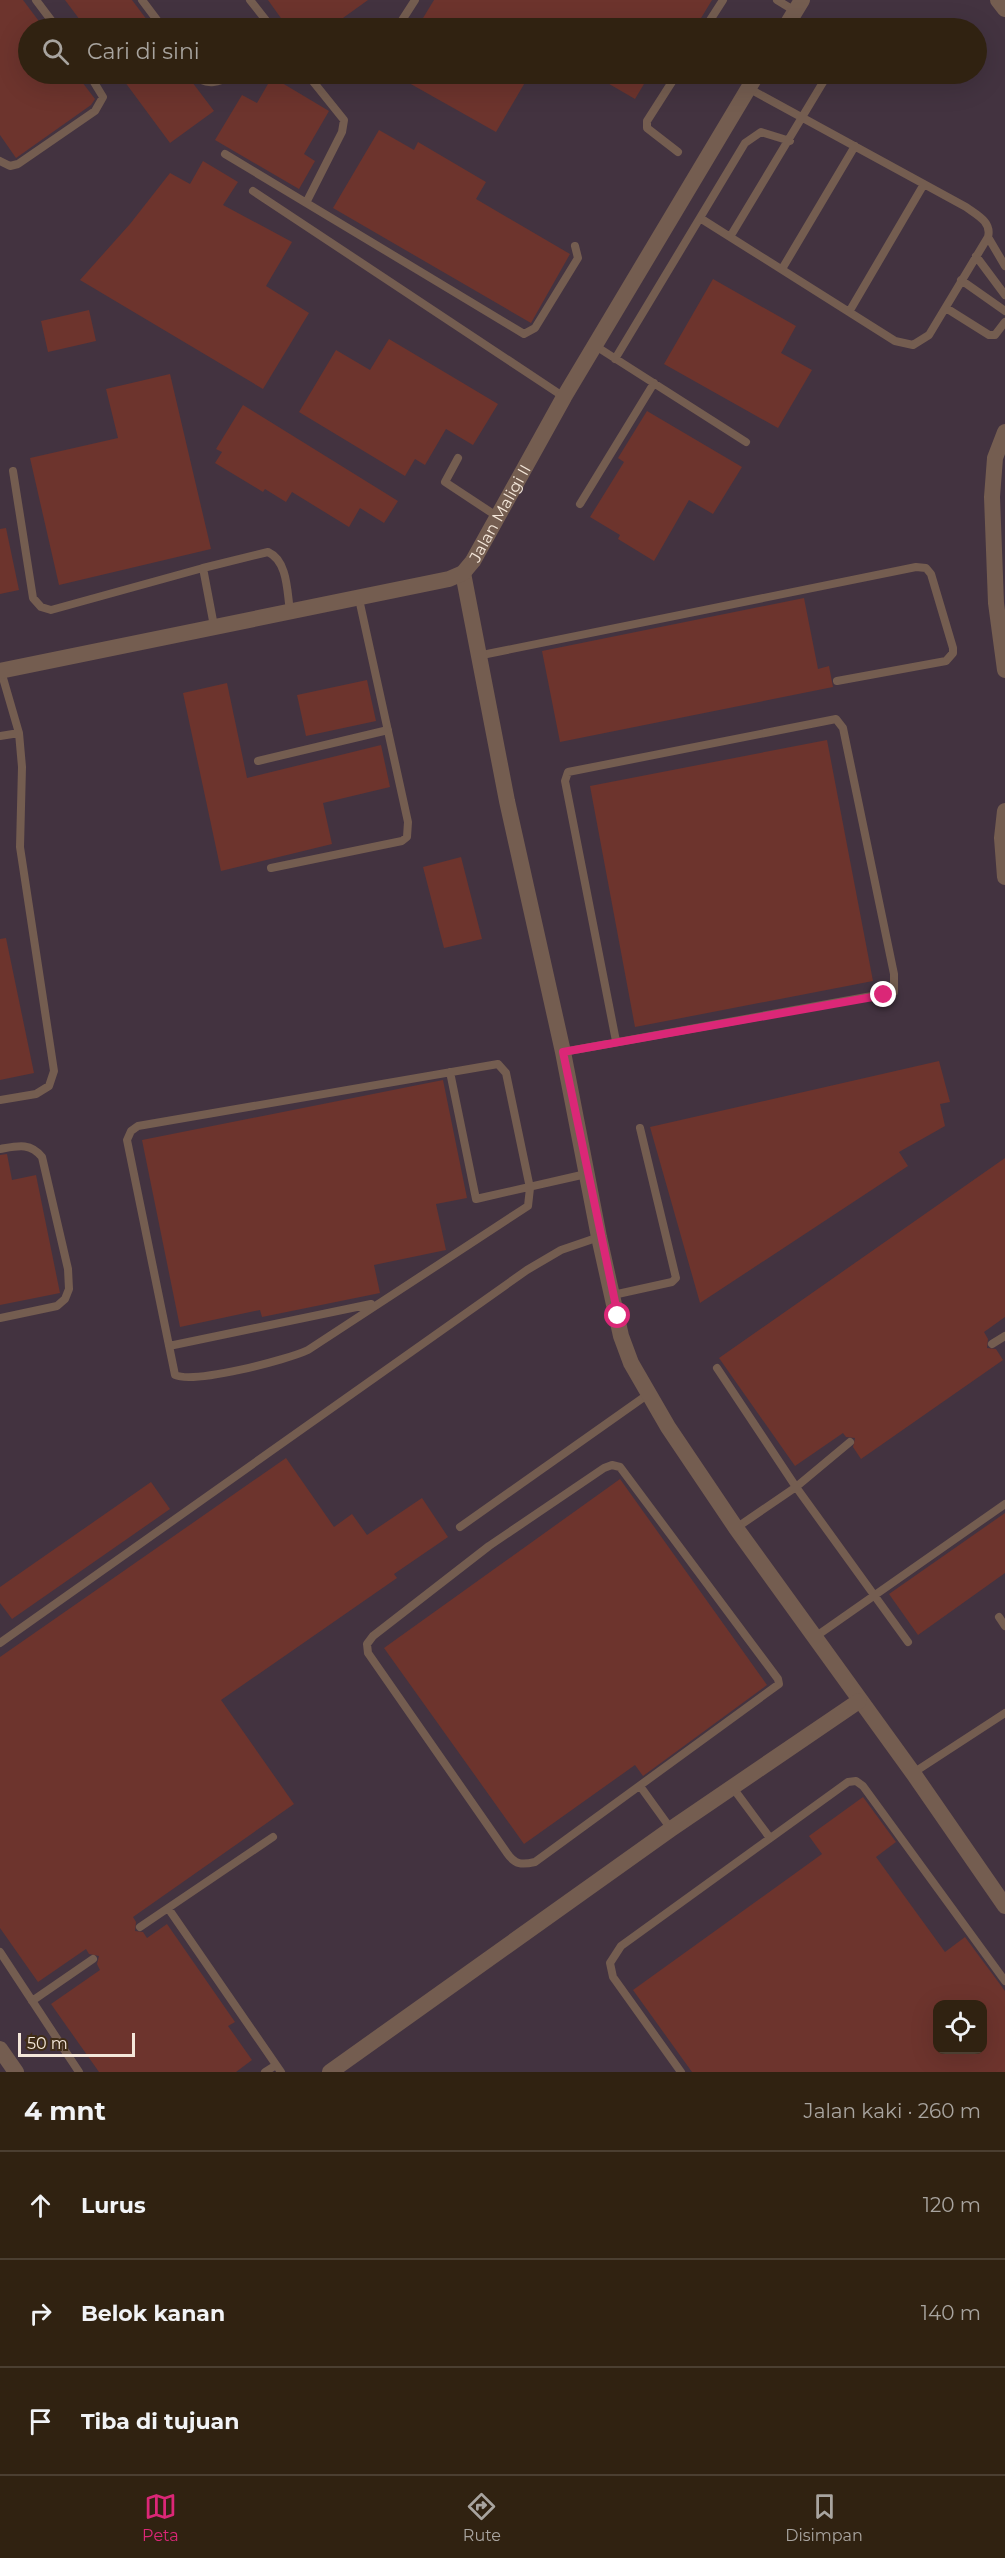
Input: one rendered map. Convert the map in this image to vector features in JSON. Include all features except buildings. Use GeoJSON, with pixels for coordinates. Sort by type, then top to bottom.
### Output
{"type":"FeatureCollection","features":[{"type":"Feature","properties":{"kind":"street"},"geometry":{"type":"LineString","coordinates":[[998,0],[1005,9]]}},
{"type":"Feature","properties":{"kind":"street","name":"Jalan Maligi II"},"geometry":{"type":"LineString","coordinates":[[1,671],[214,626],[359,599],[449,579],[463,573],[473,561],[499,517],[594,345],[750,84]]}},
{"type":"Feature","properties":{"kind":"street"},"geometry":{"type":"LineString","coordinates":[[1005,432],[995,458],[992,497],[996,603],[1005,670]]}},
{"type":"Feature","properties":{"kind":"street"},"geometry":{"type":"LineString","coordinates":[[463,573],[477,656],[563,1052],[586,1174],[621,1336],[647,1395],[736,1528],[913,1773],[1005,1906]]}},
{"type":"Feature","properties":{"kind":"street"},"geometry":{"type":"LineString","coordinates":[[1005,811],[1002,838],[1005,877]]}},
{"type":"Feature","properties":{"kind":"street"},"geometry":{"type":"LineString","coordinates":[[330,2072],[671,1829],[859,1701]]}},
{"type":"Feature","properties":{"kind":"street"},"geometry":{"type":"LineString","coordinates":[[0,2049],[16,2072]]}},
{"type":"Feature","properties":{"kind":"lane"},"geometry":{"type":"LineString","coordinates":[[36,0],[50,18]]}},
{"type":"Feature","properties":{"kind":"lane"},"geometry":{"type":"LineString","coordinates":[[142,0],[156,18]]}},
{"type":"Feature","properties":{"kind":"lane"},"geometry":{"type":"LineString","coordinates":[[250,0],[264,18]]}},
{"type":"Feature","properties":{"kind":"lane"},"geometry":{"type":"LineString","coordinates":[[403,18],[415,0]]}},
{"type":"Feature","properties":{"kind":"lane"},"geometry":{"type":"LineString","coordinates":[[711,18],[723,0]]}},
{"type":"Feature","properties":{"kind":"lane"},"geometry":{"type":"LineString","coordinates":[[777,0],[798,6]]}},
{"type":"Feature","properties":{"kind":"lane"},"geometry":{"type":"LineString","coordinates":[[0,161],[10,166],[18,164],[95,111],[103,97],[95,84]]}},
{"type":"Feature","properties":{"kind":"lane"},"geometry":{"type":"LineString","coordinates":[[307,201],[342,132],[344,120],[315,84]]}},
{"type":"Feature","properties":{"kind":"lane"},"geometry":{"type":"LineString","coordinates":[[671,84],[647,121],[647,128],[678,152]]}},
{"type":"Feature","properties":{"kind":"lane"},"geometry":{"type":"LineString","coordinates":[[700,218],[849,312],[896,340],[913,345],[924,340],[988,237],[989,228],[980,217],[803,119],[757,84]]}},
{"type":"Feature","properties":{"kind":"lane"},"geometry":{"type":"LineString","coordinates":[[730,237],[822,84]]}},
{"type":"Feature","properties":{"kind":"lane"},"geometry":{"type":"LineString","coordinates":[[615,359],[745,143],[761,132],[790,141]]}},
{"type":"Feature","properties":{"kind":"lane"},"geometry":{"type":"LineString","coordinates":[[782,269],[855,146]]}},
{"type":"Feature","properties":{"kind":"lane"},"geometry":{"type":"LineString","coordinates":[[225,154],[307,201],[524,334],[535,328],[578,258],[575,246]]}},
{"type":"Feature","properties":{"kind":"lane"},"geometry":{"type":"LineString","coordinates":[[849,312],[924,184]]}},
{"type":"Feature","properties":{"kind":"lane"},"geometry":{"type":"LineString","coordinates":[[253,191],[564,397]]}},
{"type":"Feature","properties":{"kind":"lane"},"geometry":{"type":"LineString","coordinates":[[988,237],[1005,266]]}},
{"type":"Feature","properties":{"kind":"lane"},"geometry":{"type":"LineString","coordinates":[[976,256],[1005,295]]}},
{"type":"Feature","properties":{"kind":"lane"},"geometry":{"type":"LineString","coordinates":[[961,280],[1005,311]]}},
{"type":"Feature","properties":{"kind":"lane"},"geometry":{"type":"LineString","coordinates":[[946,308],[989,335],[995,335],[1005,322]]}},
{"type":"Feature","properties":{"kind":"lane"},"geometry":{"type":"LineString","coordinates":[[594,345],[746,442]]}},
{"type":"Feature","properties":{"kind":"lane"},"geometry":{"type":"LineString","coordinates":[[580,504],[654,383]]}},
{"type":"Feature","properties":{"kind":"lane"},"geometry":{"type":"LineString","coordinates":[[458,458],[444,482],[499,517]]}},
{"type":"Feature","properties":{"kind":"lane"},"geometry":{"type":"LineString","coordinates":[[13,471],[33,598],[41,607],[51,610],[268,552],[276,555],[284,569],[290,611]]}},
{"type":"Feature","properties":{"kind":"lane"},"geometry":{"type":"LineString","coordinates":[[477,656],[916,567],[926,568],[931,574],[953,648],[950,658],[946,661],[837,681]]}},
{"type":"Feature","properties":{"kind":"lane"},"geometry":{"type":"LineString","coordinates":[[203,568],[214,626]]}},
{"type":"Feature","properties":{"kind":"lane"},"geometry":{"type":"LineString","coordinates":[[271,868],[402,841],[407,837],[408,822],[359,599]]}},
{"type":"Feature","properties":{"kind":"lane"},"geometry":{"type":"LineString","coordinates":[[0,1100],[36,1094],[49,1086],[54,1071],[20,847],[22,767],[19,733],[1,671]]}},
{"type":"Feature","properties":{"kind":"lane"},"geometry":{"type":"LineString","coordinates":[[563,1052],[894,992],[894,974],[843,728],[836,719],[568,772],[565,781],[616,1041]]}},
{"type":"Feature","properties":{"kind":"lane"},"geometry":{"type":"LineString","coordinates":[[258,761],[387,730]]}},
{"type":"Feature","properties":{"kind":"lane"},"geometry":{"type":"LineString","coordinates":[[0,736],[19,733]]}},
{"type":"Feature","properties":{"kind":"lane"},"geometry":{"type":"LineString","coordinates":[[498,1064],[505,1070],[530,1188],[528,1206],[518,1215],[377,1303],[308,1350],[271,1362],[200,1377],[179,1377],[174,1373],[127,1140],[131,1131],[138,1126],[450,1072],[498,1064]]}},
{"type":"Feature","properties":{"kind":"lane"},"geometry":{"type":"LineString","coordinates":[[450,1072],[476,1199],[586,1174]]}},
{"type":"Feature","properties":{"kind":"lane"},"geometry":{"type":"LineString","coordinates":[[613,1295],[672,1282],[676,1278],[640,1128]]}},
{"type":"Feature","properties":{"kind":"lane"},"geometry":{"type":"LineString","coordinates":[[0,1149],[20,1145],[31,1147],[42,1157],[68,1269],[69,1289],[65,1299],[57,1306],[0,1318]]}},
{"type":"Feature","properties":{"kind":"lane"},"geometry":{"type":"LineString","coordinates":[[0,1643],[526,1270],[561,1250],[599,1237]]}},
{"type":"Feature","properties":{"kind":"lane"},"geometry":{"type":"LineString","coordinates":[[169,1346],[377,1303]]}},
{"type":"Feature","properties":{"kind":"lane"},"geometry":{"type":"LineString","coordinates":[[992,1344],[1005,1336]]}},
{"type":"Feature","properties":{"kind":"lane"},"geometry":{"type":"LineString","coordinates":[[717,1368],[796,1487],[908,1642]]}},
{"type":"Feature","properties":{"kind":"lane"},"geometry":{"type":"LineString","coordinates":[[460,1527],[647,1395]]}},
{"type":"Feature","properties":{"kind":"lane"},"geometry":{"type":"LineString","coordinates":[[736,1528],[796,1487],[850,1443]]}},
{"type":"Feature","properties":{"kind":"lane"},"geometry":{"type":"LineString","coordinates":[[612,1466],[620,1467],[778,1679],[779,1684],[640,1786],[535,1862],[523,1865],[513,1861],[368,1653],[367,1644],[373,1636],[489,1546],[604,1468],[612,1466]]}},
{"type":"Feature","properties":{"kind":"lane"},"geometry":{"type":"LineString","coordinates":[[815,1637],[874,1598],[1005,1504]]}},
{"type":"Feature","properties":{"kind":"lane"},"geometry":{"type":"LineString","coordinates":[[999,1617],[1005,1626]]}},
{"type":"Feature","properties":{"kind":"lane"},"geometry":{"type":"LineString","coordinates":[[913,1773],[1005,1713]]}},
{"type":"Feature","properties":{"kind":"lane"},"geometry":{"type":"LineString","coordinates":[[681,2072],[613,1977],[610,1964],[621,1946],[848,1782],[856,1781],[863,1786],[1005,1981]]}},
{"type":"Feature","properties":{"kind":"lane"},"geometry":{"type":"LineString","coordinates":[[640,1786],[671,1829]]}},
{"type":"Feature","properties":{"kind":"lane"},"geometry":{"type":"LineString","coordinates":[[733,1788],[770,1838]]}},
{"type":"Feature","properties":{"kind":"lane"},"geometry":{"type":"LineString","coordinates":[[140,1927],[273,1837]]}},
{"type":"Feature","properties":{"kind":"lane"},"geometry":{"type":"LineString","coordinates":[[168,1908],[279,2068],[265,2072]]}},
{"type":"Feature","properties":{"kind":"lane"},"geometry":{"type":"LineString","coordinates":[[0,1952],[79,2072]]}},
{"type":"Feature","properties":{"kind":"lane"},"geometry":{"type":"LineString","coordinates":[[32,2001],[93,1959]]}},
{"type":"Feature","properties":{"kind":"shaded area"},"geometry":{"type":"Polygon","coordinates":[[[0,0],[1005,0],[1005,2072],[0,2072],[0,0]]]}},
{"type":"Feature","properties":{"kind":"route"},"geometry":{"type":"LineString","coordinates":[[618,1316],[599,1237],[563,1052],[884,995]]}}]}
